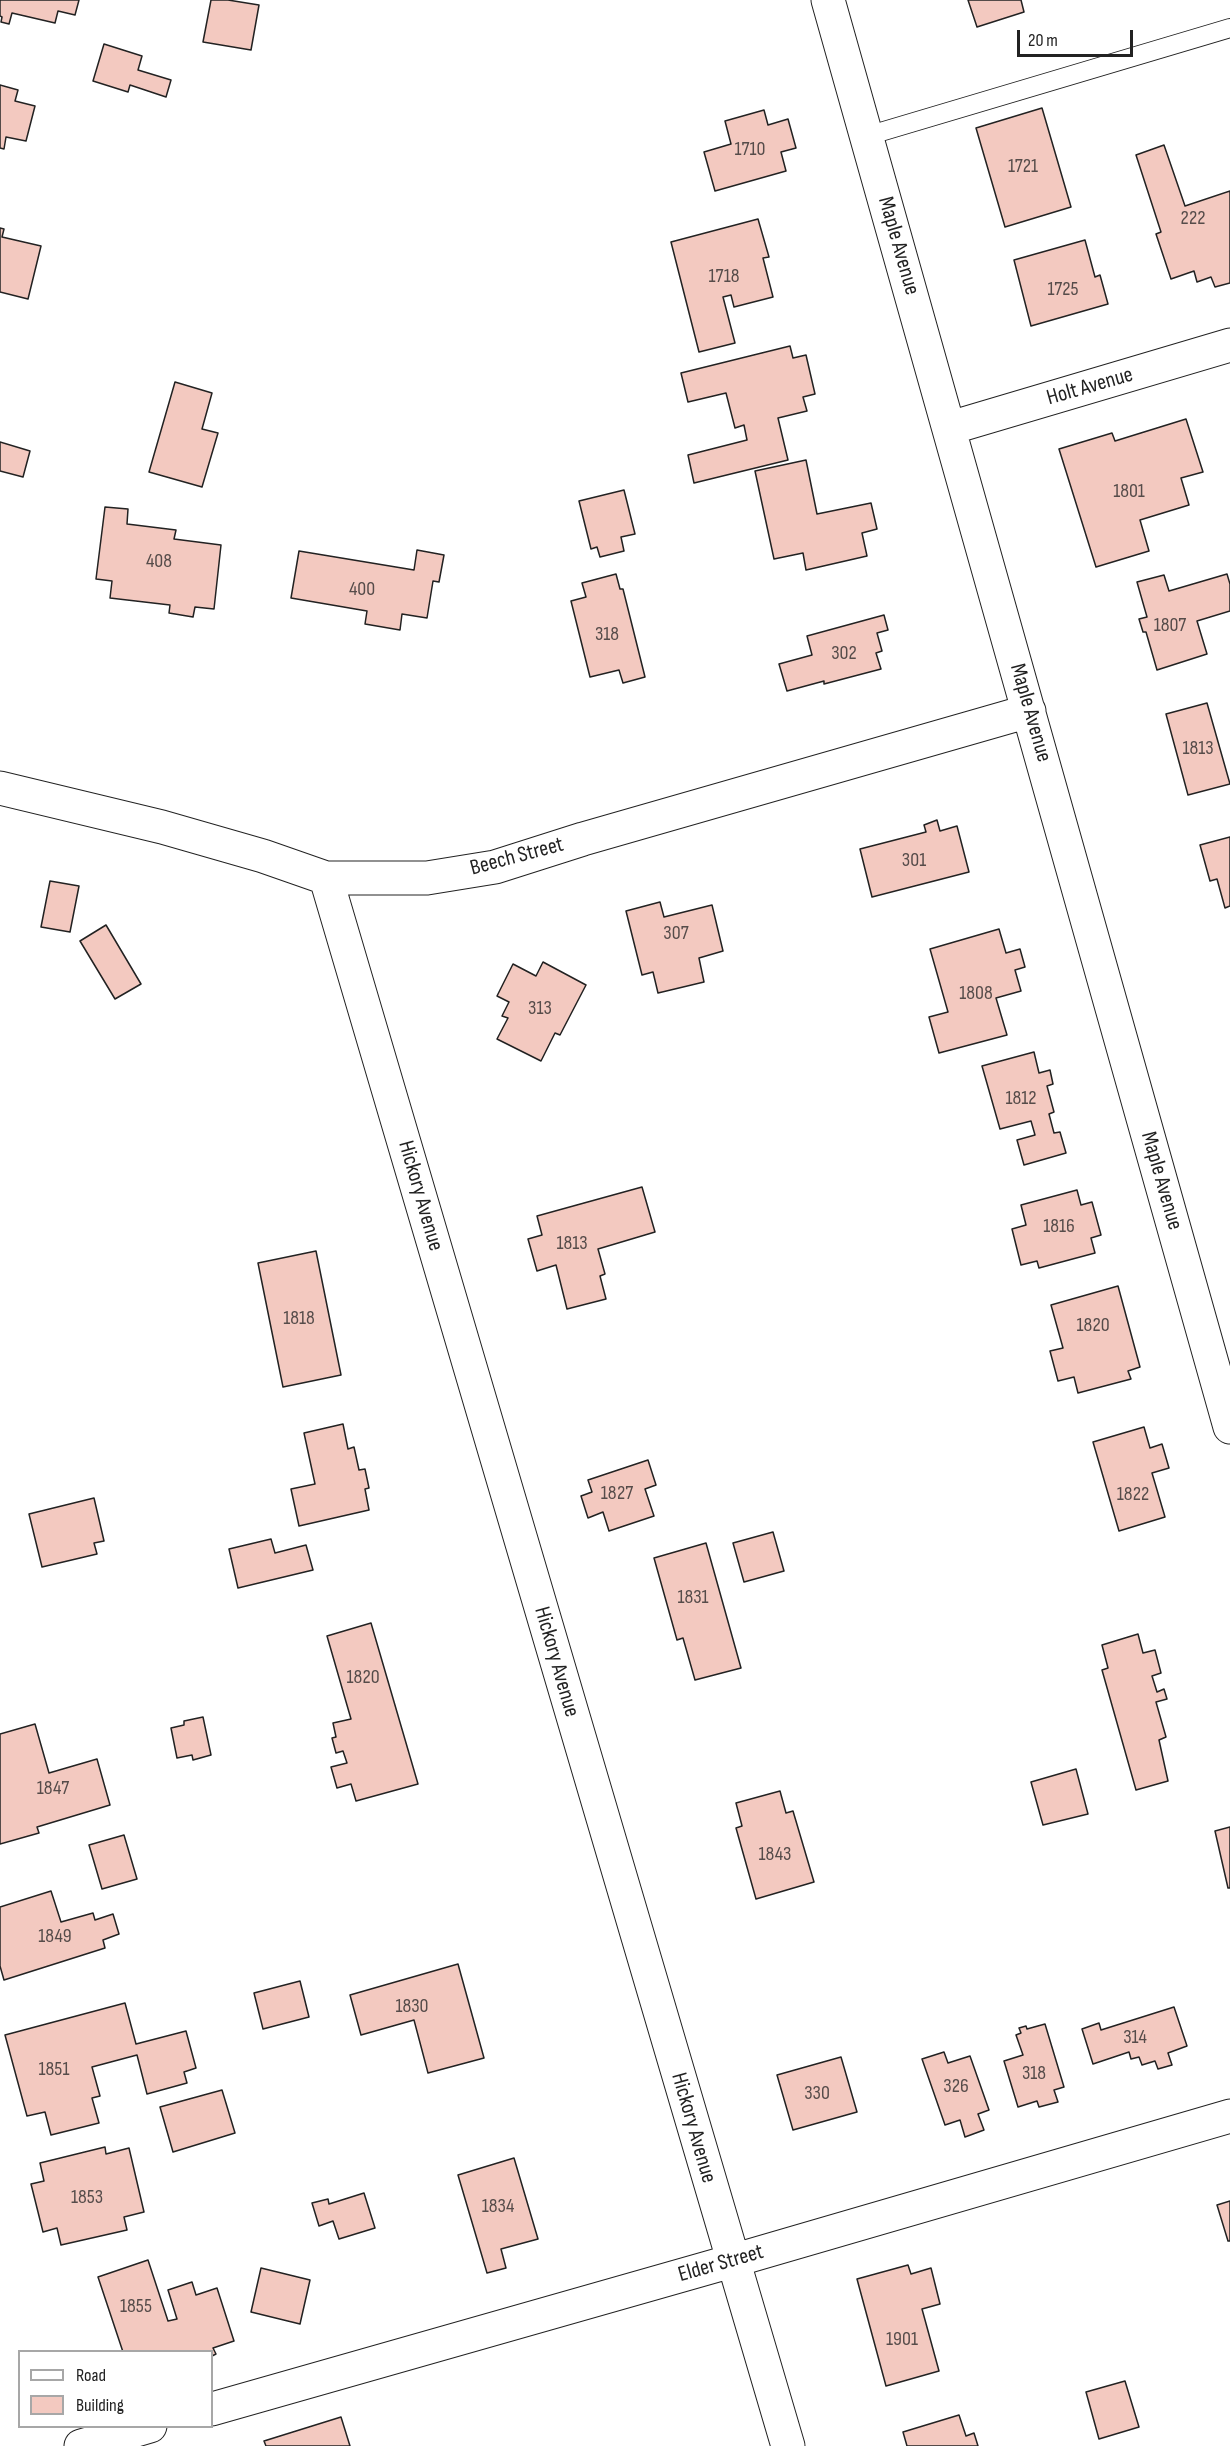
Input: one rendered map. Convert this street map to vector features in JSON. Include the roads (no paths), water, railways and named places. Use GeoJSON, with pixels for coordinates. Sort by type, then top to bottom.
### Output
{"type":"FeatureCollection","features":[{"type":"Feature","properties":{"kind":"street","name":"Maple Avenue"},"geometry":{"type":"LineString","coordinates":[[828,0],[1230,1427]]}},
{"type":"Feature","properties":{"kind":"street","name":"Holt Avenue"},"geometry":{"type":"LineString","coordinates":[[950,428],[1230,345]]}},
{"type":"Feature","properties":{"kind":"street","name":"Beech Street"},"geometry":{"type":"LineString","coordinates":[[0,788],[162,827],[263,856],[326,878],[427,878],[495,867],[582,839],[1029,711]]}},
{"type":"Feature","properties":{"kind":"street","name":"Hickory Avenue"},"geometry":{"type":"LineString","coordinates":[[326,878],[788,2446]]}},
{"type":"Feature","properties":{"kind":"street","name":"Elder Street"},"geometry":{"type":"LineString","coordinates":[[213,2409],[1230,2116]]}},
{"type":"Feature","properties":{"kind":"street"},"geometry":{"type":"LineString","coordinates":[[81,2446],[146,2428]]}},
{"type":"Feature","properties":{"kind":"lane"},"geometry":{"type":"LineString","coordinates":[[867,136],[1230,28]]}}]}
